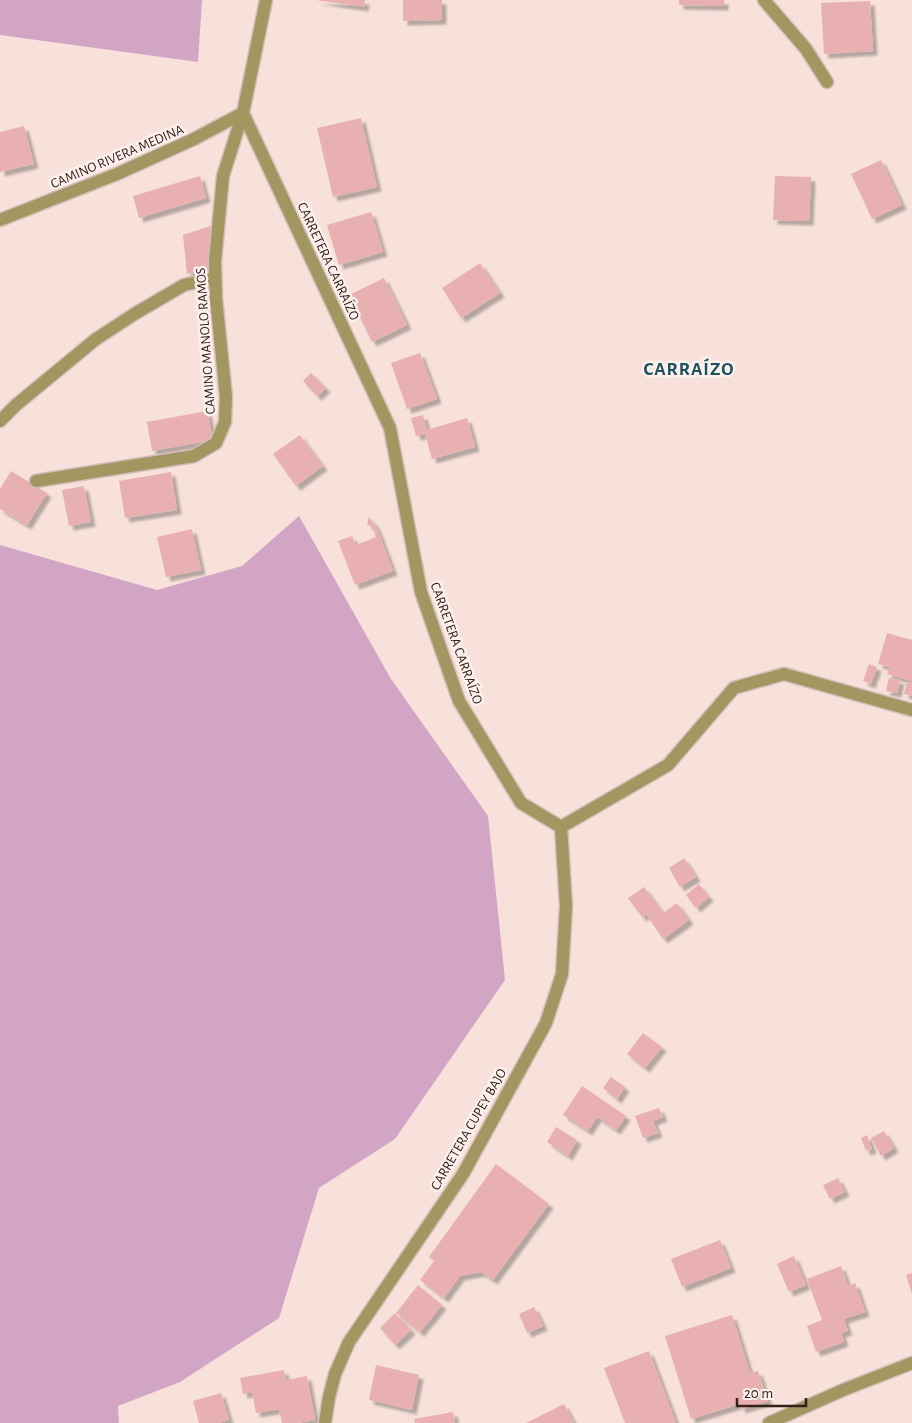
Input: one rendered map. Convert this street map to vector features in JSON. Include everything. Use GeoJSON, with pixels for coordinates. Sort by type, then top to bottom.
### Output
{"type":"FeatureCollection","features":[{"type":"Feature","properties":{"kind":"street"},"geometry":{"type":"LineString","coordinates":[[242,113],[266,0]]}},
{"type":"Feature","properties":{"kind":"street"},"geometry":{"type":"LineString","coordinates":[[764,0],[806,49],[827,82]]}},
{"type":"Feature","properties":{"kind":"street","name":"CAMINO RIVERA MEDINA"},"geometry":{"type":"LineString","coordinates":[[0,220],[117,174],[177,147],[242,113]]}},
{"type":"Feature","properties":{"kind":"street","name":"CAMINO MANOLO RAMOS"},"geometry":{"type":"LineString","coordinates":[[36,481],[194,456],[216,442],[225,422],[226,397],[214,261],[223,176],[242,113]]}},
{"type":"Feature","properties":{"kind":"street","name":"CARRETERA CARRAÍZO"},"geometry":{"type":"LineString","coordinates":[[242,113],[390,428],[421,592],[459,701],[520,803],[561,827]]}},
{"type":"Feature","properties":{"kind":"street"},"geometry":{"type":"LineString","coordinates":[[0,421],[16,405],[104,334],[156,300],[184,285],[215,278]]}},
{"type":"Feature","properties":{"kind":"street"},"geometry":{"type":"LineString","coordinates":[[561,827],[668,765],[734,688],[784,674],[912,710]]}},
{"type":"Feature","properties":{"kind":"street","name":"CARRETERA CUPEY BAJO"},"geometry":{"type":"LineString","coordinates":[[324,1423],[335,1374],[349,1342],[463,1174],[546,1023],[562,974],[566,906],[561,827]]}},
{"type":"Feature","properties":{"kind":"street"},"geometry":{"type":"LineString","coordinates":[[769,1423],[842,1390],[912,1362]]}},
{"type":"Feature","properties":{"kind":"shaded area"},"geometry":{"type":"Polygon","coordinates":[[[0,0],[202,0],[198,62],[0,35],[0,0]]]}},
{"type":"Feature","properties":{"kind":"shaded area"},"geometry":{"type":"Polygon","coordinates":[[[299,516],[391,679],[488,816],[505,980],[395,1139],[319,1188],[279,1318],[180,1382],[118,1406],[119,1423],[0,1423],[0,545],[157,590],[242,566],[299,516]]]}},
{"type":"Feature","properties":{"kind":"building"},"geometry":{"type":"Polygon","coordinates":[[[316,0],[365,0],[364,7],[316,0]]]}},
{"type":"Feature","properties":{"kind":"building"},"geometry":{"type":"Polygon","coordinates":[[[403,0],[442,0],[442,20],[403,21],[403,0]]]}},
{"type":"Feature","properties":{"kind":"building"},"geometry":{"type":"Polygon","coordinates":[[[679,0],[724,0],[724,6],[679,5],[679,0]]]}},
{"type":"Feature","properties":{"kind":"building"},"geometry":{"type":"Polygon","coordinates":[[[870,1],[873,51],[824,54],[821,3],[870,1]]]}},
{"type":"Feature","properties":{"kind":"building"},"geometry":{"type":"Polygon","coordinates":[[[361,118],[377,187],[333,197],[317,128],[361,118]]]}},
{"type":"Feature","properties":{"kind":"building"},"geometry":{"type":"Polygon","coordinates":[[[24,126],[34,164],[0,172],[0,132],[24,126]]]}},
{"type":"Feature","properties":{"kind":"building"},"geometry":{"type":"Polygon","coordinates":[[[881,160],[902,205],[872,219],[851,174],[881,160]]]}},
{"type":"Feature","properties":{"kind":"building"},"geometry":{"type":"Polygon","coordinates":[[[200,176],[206,198],[139,218],[133,196],[200,176]]]}},
{"type":"Feature","properties":{"kind":"building"},"geometry":{"type":"Polygon","coordinates":[[[775,176],[811,177],[809,221],[773,220],[775,176]]]}},
{"type":"Feature","properties":{"kind":"building"},"geometry":{"type":"Polygon","coordinates":[[[371,212],[383,252],[339,265],[327,225],[371,212]]]}},
{"type":"Feature","properties":{"kind":"building"},"geometry":{"type":"Polygon","coordinates":[[[213,225],[211,268],[187,274],[183,235],[213,225]]]}},
{"type":"Feature","properties":{"kind":"building"},"geometry":{"type":"Polygon","coordinates":[[[480,263],[500,293],[461,318],[442,288],[480,263]]]}},
{"type":"Feature","properties":{"kind":"building"},"geometry":{"type":"Polygon","coordinates":[[[384,278],[407,325],[372,342],[349,295],[384,278]]]}},
{"type":"Feature","properties":{"kind":"building"},"geometry":{"type":"Polygon","coordinates":[[[420,353],[437,399],[407,409],[391,363],[420,353]]]}},
{"type":"Feature","properties":{"kind":"building"},"geometry":{"type":"Polygon","coordinates":[[[311,373],[326,388],[317,396],[303,381],[311,373]]]}},
{"type":"Feature","properties":{"kind":"building"},"geometry":{"type":"Polygon","coordinates":[[[207,411],[213,440],[152,451],[147,422],[207,411]]]}},
{"type":"Feature","properties":{"kind":"building"},"geometry":{"type":"Polygon","coordinates":[[[423,415],[427,430],[467,418],[475,447],[432,459],[425,434],[416,436],[411,418],[423,415]]]}},
{"type":"Feature","properties":{"kind":"building"},"geometry":{"type":"Polygon","coordinates":[[[300,435],[323,466],[296,486],[273,454],[300,435]]]}},
{"type":"Feature","properties":{"kind":"building"},"geometry":{"type":"Polygon","coordinates":[[[11,471],[47,493],[27,525],[0,509],[0,489],[11,471]]]}},
{"type":"Feature","properties":{"kind":"building"},"geometry":{"type":"Polygon","coordinates":[[[171,472],[177,510],[125,518],[119,481],[171,472]]]}},
{"type":"Feature","properties":{"kind":"building"},"geometry":{"type":"Polygon","coordinates":[[[84,486],[91,522],[69,526],[62,490],[84,486]]]}},
{"type":"Feature","properties":{"kind":"building"},"geometry":{"type":"Polygon","coordinates":[[[369,517],[376,526],[393,571],[355,585],[338,541],[352,536],[356,545],[376,537],[373,528],[367,524],[369,517]]]}},
{"type":"Feature","properties":{"kind":"building"},"geometry":{"type":"Polygon","coordinates":[[[192,529],[201,570],[166,577],[157,537],[192,529]]]}},
{"type":"Feature","properties":{"kind":"building"},"geometry":{"type":"Polygon","coordinates":[[[887,633],[912,640],[912,681],[887,674],[890,667],[878,664],[887,633]]]}},
{"type":"Feature","properties":{"kind":"building"},"geometry":{"type":"Polygon","coordinates":[[[869,664],[877,667],[871,684],[863,681],[869,664]]]}},
{"type":"Feature","properties":{"kind":"building"},"geometry":{"type":"Polygon","coordinates":[[[889,678],[900,680],[897,693],[886,691],[889,678]]]}},
{"type":"Feature","properties":{"kind":"building"},"geometry":{"type":"Polygon","coordinates":[[[907,682],[912,683],[912,696],[904,694],[907,682]]]}},
{"type":"Feature","properties":{"kind":"building"},"geometry":{"type":"Polygon","coordinates":[[[684,858],[696,877],[680,887],[669,868],[684,858]]]}},
{"type":"Feature","properties":{"kind":"building"},"geometry":{"type":"Polygon","coordinates":[[[699,884],[709,897],[696,908],[686,895],[699,884]]]}},
{"type":"Feature","properties":{"kind":"building"},"geometry":{"type":"Polygon","coordinates":[[[644,887],[663,913],[677,903],[689,920],[663,939],[646,914],[642,917],[628,898],[644,887]]]}},
{"type":"Feature","properties":{"kind":"building"},"geometry":{"type":"Polygon","coordinates":[[[643,1033],[662,1047],[645,1068],[627,1054],[643,1033]]]}},
{"type":"Feature","properties":{"kind":"building"},"geometry":{"type":"Polygon","coordinates":[[[611,1077],[625,1087],[617,1099],[603,1088],[611,1077]]]}},
{"type":"Feature","properties":{"kind":"building"},"geometry":{"type":"Polygon","coordinates":[[[582,1086],[626,1116],[616,1130],[597,1117],[588,1131],[563,1115],[582,1086]]]}},
{"type":"Feature","properties":{"kind":"building"},"geometry":{"type":"Polygon","coordinates":[[[659,1108],[663,1117],[653,1121],[658,1133],[643,1138],[635,1116],[659,1108]]]}},
{"type":"Feature","properties":{"kind":"building"},"geometry":{"type":"Polygon","coordinates":[[[556,1127],[577,1140],[568,1156],[547,1142],[556,1127]]]}},
{"type":"Feature","properties":{"kind":"building"},"geometry":{"type":"Polygon","coordinates":[[[884,1131],[894,1148],[881,1156],[871,1138],[884,1131]]]}},
{"type":"Feature","properties":{"kind":"building"},"geometry":{"type":"Polygon","coordinates":[[[867,1135],[872,1149],[866,1151],[861,1138],[867,1135]]]}},
{"type":"Feature","properties":{"kind":"building"},"geometry":{"type":"Polygon","coordinates":[[[496,1164],[549,1204],[493,1280],[481,1272],[460,1276],[444,1298],[420,1280],[434,1261],[429,1257],[496,1164]]]}},
{"type":"Feature","properties":{"kind":"building"},"geometry":{"type":"Polygon","coordinates":[[[838,1178],[845,1192],[830,1199],[823,1185],[838,1178]]]}},
{"type":"Feature","properties":{"kind":"building"},"geometry":{"type":"Polygon","coordinates":[[[720,1240],[731,1268],[682,1287],[671,1259],[720,1240]]]}},
{"type":"Feature","properties":{"kind":"building"},"geometry":{"type":"Polygon","coordinates":[[[794,1256],[806,1285],[789,1292],[777,1264],[794,1256]]]}},
{"type":"Feature","properties":{"kind":"building"},"geometry":{"type":"Polygon","coordinates":[[[841,1266],[848,1286],[855,1283],[865,1312],[844,1319],[848,1331],[841,1333],[844,1342],[816,1352],[807,1326],[822,1320],[807,1279],[841,1266]]]}},
{"type":"Feature","properties":{"kind":"building"},"geometry":{"type":"Polygon","coordinates":[[[912,1273],[912,1294],[906,1275],[912,1273]]]}},
{"type":"Feature","properties":{"kind":"building"},"geometry":{"type":"Polygon","coordinates":[[[418,1285],[442,1305],[420,1332],[396,1313],[418,1285]]]}},
{"type":"Feature","properties":{"kind":"building"},"geometry":{"type":"Polygon","coordinates":[[[534,1307],[543,1326],[527,1333],[519,1314],[534,1307]]]}},
{"type":"Feature","properties":{"kind":"building"},"geometry":{"type":"Polygon","coordinates":[[[395,1313],[411,1330],[395,1345],[380,1328],[395,1313]]]}},
{"type":"Feature","properties":{"kind":"building"},"geometry":{"type":"Polygon","coordinates":[[[732,1315],[750,1373],[758,1371],[768,1401],[741,1409],[740,1404],[691,1419],[665,1336],[732,1315]]]}},
{"type":"Feature","properties":{"kind":"building"},"geometry":{"type":"Polygon","coordinates":[[[649,1351],[676,1423],[625,1423],[604,1368],[649,1351]]]}},
{"type":"Feature","properties":{"kind":"building"},"geometry":{"type":"Polygon","coordinates":[[[376,1365],[419,1375],[412,1410],[369,1400],[376,1365]]]}},
{"type":"Feature","properties":{"kind":"building"},"geometry":{"type":"Polygon","coordinates":[[[284,1370],[286,1380],[307,1376],[315,1420],[282,1423],[279,1409],[256,1413],[252,1392],[243,1394],[240,1378],[284,1370]]]}},
{"type":"Feature","properties":{"kind":"building"},"geometry":{"type":"Polygon","coordinates":[[[221,1393],[229,1420],[218,1423],[199,1423],[193,1401],[221,1393]]]}},
{"type":"Feature","properties":{"kind":"building"},"geometry":{"type":"Polygon","coordinates":[[[564,1404],[574,1423],[526,1423],[564,1404]]]}},
{"type":"Feature","properties":{"kind":"building"},"geometry":{"type":"Polygon","coordinates":[[[453,1412],[455,1423],[415,1423],[414,1419],[453,1412]]]}},
{"type":"Feature","properties":{"kind":"district","name":"CARRAÍZO"},"geometry":{"type":"Point","coordinates":[689,368]}}]}
